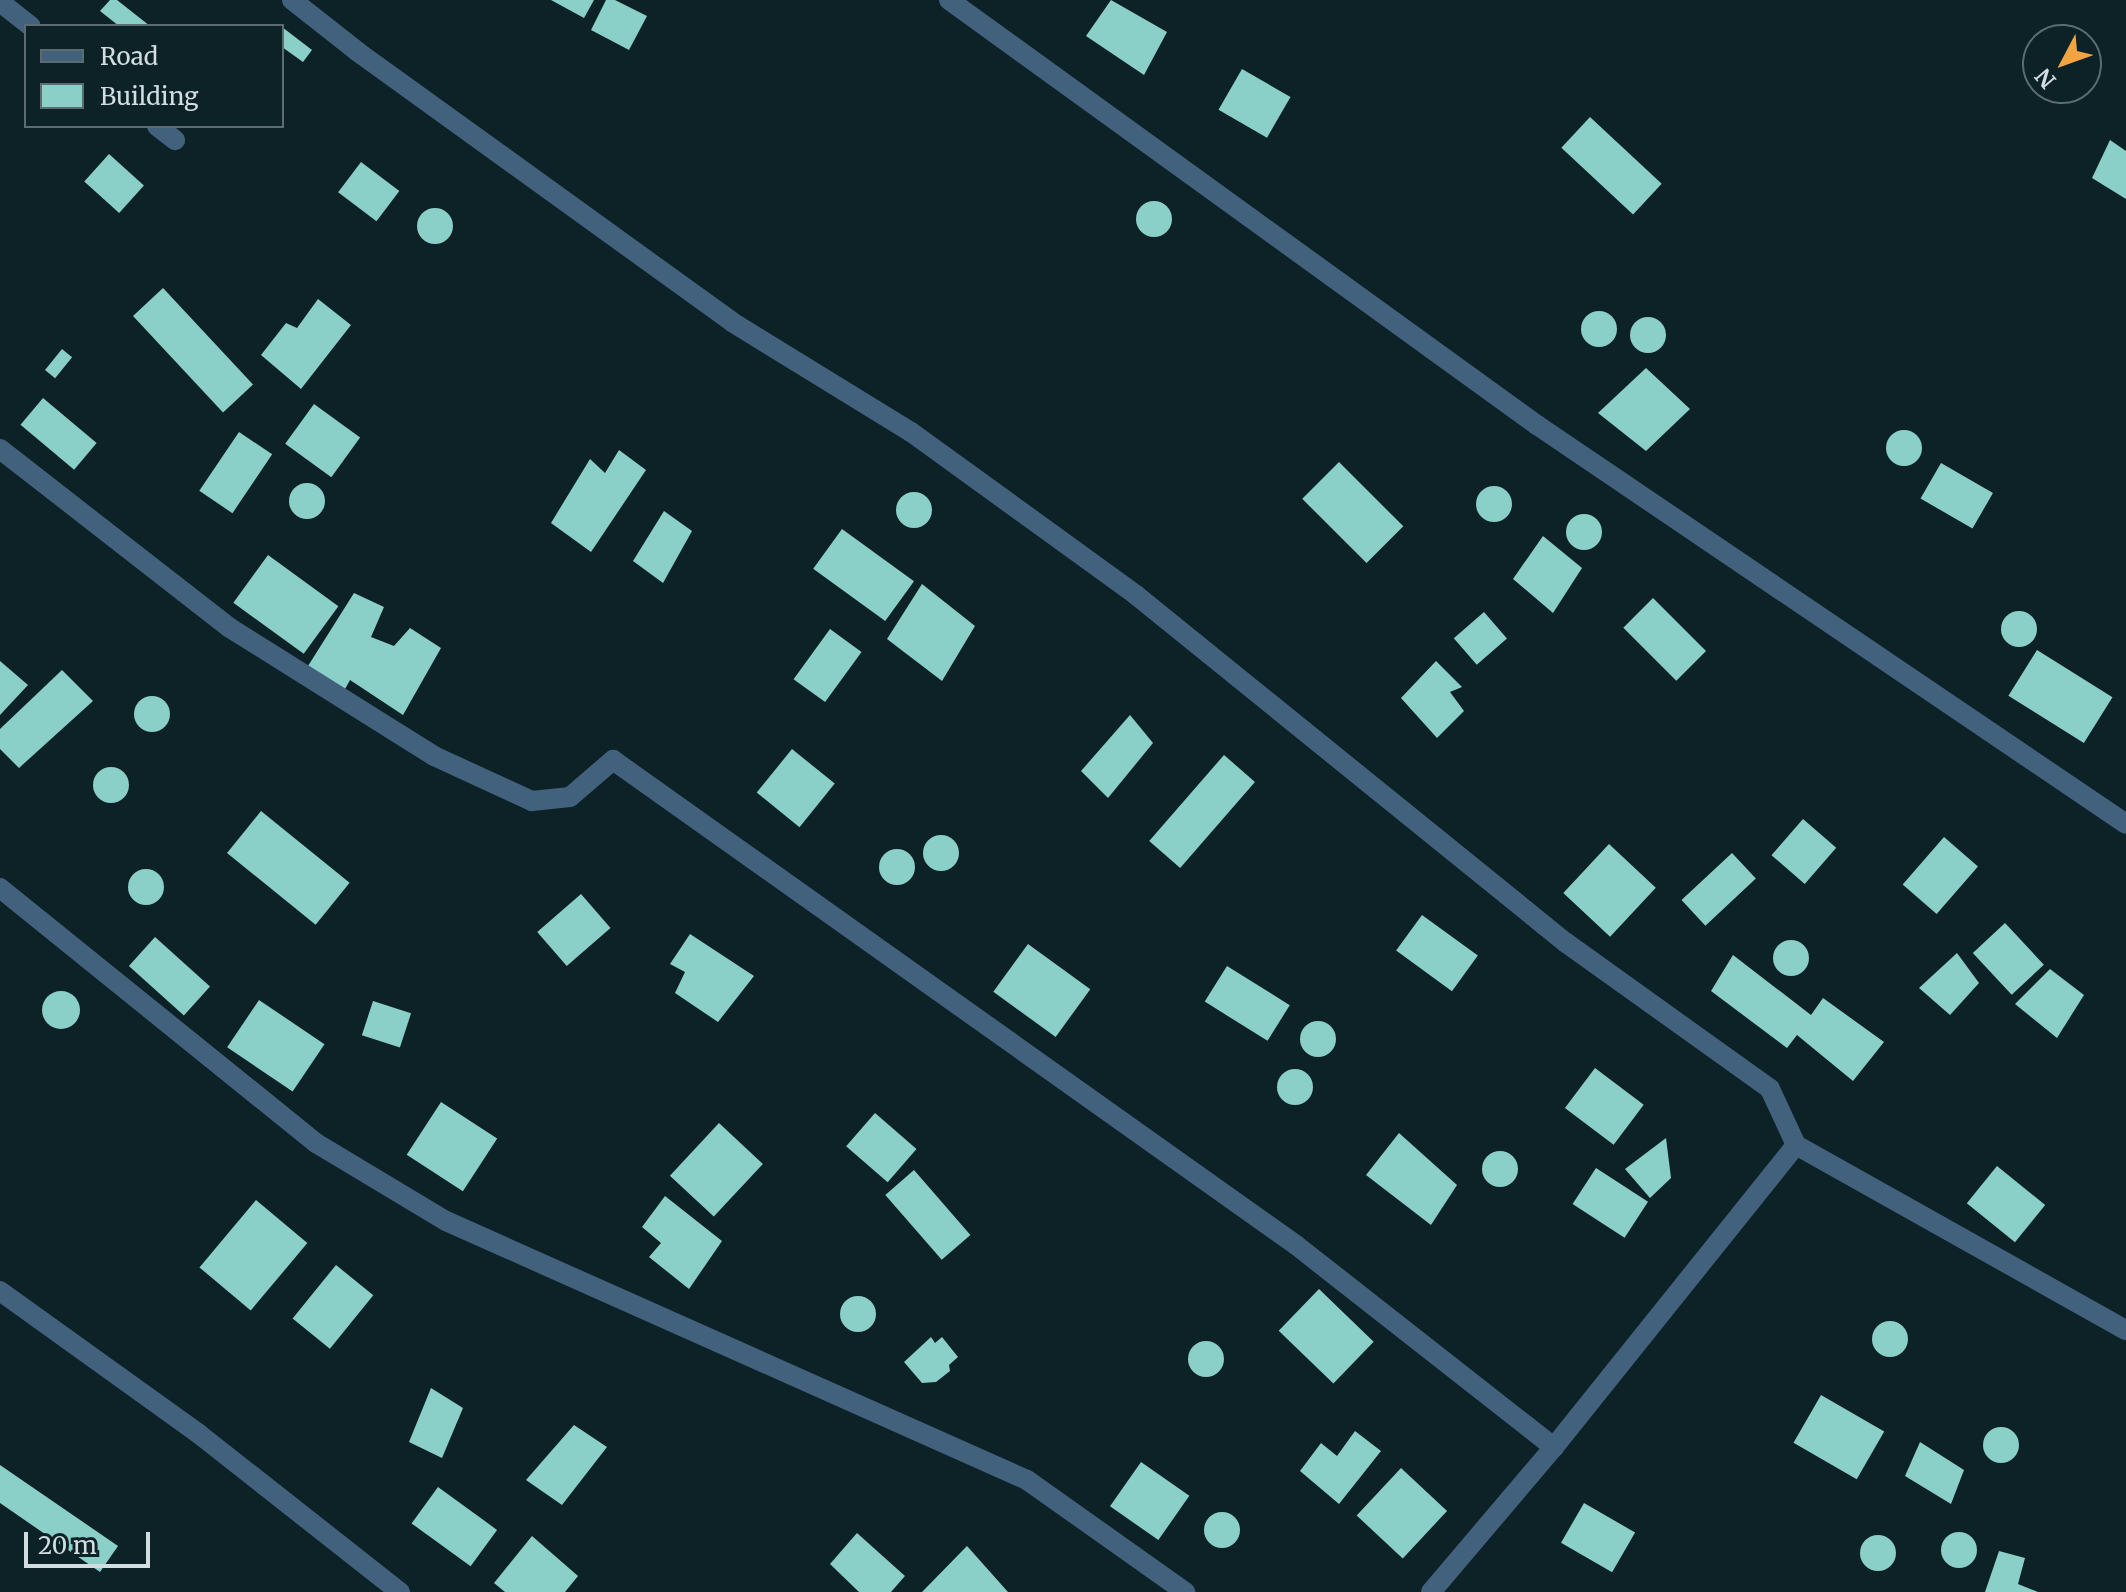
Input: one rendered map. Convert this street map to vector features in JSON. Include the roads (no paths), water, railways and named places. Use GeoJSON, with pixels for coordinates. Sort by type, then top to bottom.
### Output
{"type":"FeatureCollection","features":[{"type":"Feature","properties":{"kind":"street"},"geometry":{"type":"LineString","coordinates":[[292,0],[370,62],[732,322],[911,432],[1136,595],[1565,942],[1770,1089],[1796,1145],[2126,1330]]}},
{"type":"Feature","properties":{"kind":"street"},"geometry":{"type":"LineString","coordinates":[[949,0],[1537,425],[2126,824]]}},
{"type":"Feature","properties":{"kind":"street"},"geometry":{"type":"LineString","coordinates":[[0,2],[28,24]]}},
{"type":"Feature","properties":{"kind":"street"},"geometry":{"type":"LineString","coordinates":[[160,128],[175,140]]}},
{"type":"Feature","properties":{"kind":"street"},"geometry":{"type":"LineString","coordinates":[[0,449],[230,628],[434,756],[532,801],[570,797],[613,760],[1296,1245],[1554,1447]]}},
{"type":"Feature","properties":{"kind":"street"},"geometry":{"type":"LineString","coordinates":[[0,888],[316,1143],[446,1221],[1027,1480],[1185,1592]]}},
{"type":"Feature","properties":{"kind":"street"},"geometry":{"type":"LineString","coordinates":[[1431,1592],[1554,1447],[1796,1145]]}},
{"type":"Feature","properties":{"kind":"street"},"geometry":{"type":"LineString","coordinates":[[0,1291],[199,1434],[400,1592]]}}]}
